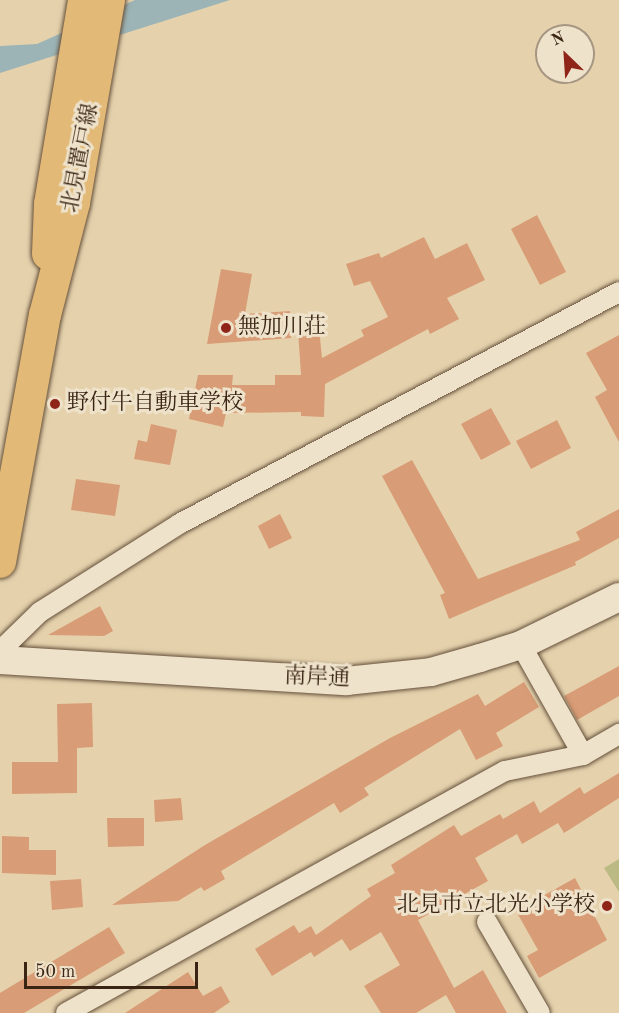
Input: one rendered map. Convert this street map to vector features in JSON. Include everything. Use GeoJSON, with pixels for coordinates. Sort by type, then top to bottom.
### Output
{"type":"FeatureCollection","features":[{"type":"Feature","properties":{"kind":"main road","name":"北見置戸線"},"geometry":{"type":"LineString","coordinates":[[0,562],[45,315],[62,204],[84,0]]}},
{"type":"Feature","properties":{"kind":"main road","name":"北見置戸線"},"geometry":{"type":"LineString","coordinates":[[62,204],[109,0]]}},
{"type":"Feature","properties":{"kind":"main road","name":"南岸通"},"geometry":{"type":"LineString","coordinates":[[0,660],[345,681],[431,672],[521,645],[619,597]]}},
{"type":"Feature","properties":{"kind":"street"},"geometry":{"type":"LineString","coordinates":[[0,651],[40,612],[179,524],[619,292]]}},
{"type":"Feature","properties":{"kind":"street"},"geometry":{"type":"LineString","coordinates":[[521,645],[583,755]]}},
{"type":"Feature","properties":{"kind":"street"},"geometry":{"type":"LineString","coordinates":[[66,1013],[505,771],[583,755],[619,734]]}},
{"type":"Feature","properties":{"kind":"street"},"geometry":{"type":"LineString","coordinates":[[487,922],[540,1013]]}},
{"type":"Feature","properties":{"kind":"shaded area"},"geometry":{"type":"Polygon","coordinates":[[[619,859],[619,892],[604,868],[619,859]]]}},
{"type":"Feature","properties":{"kind":"water"},"geometry":{"type":"Polygon","coordinates":[[[135,0],[230,0],[0,73],[0,46],[37,44],[135,0]]]}},
{"type":"Feature","properties":{"kind":"building"},"geometry":{"type":"Polygon","coordinates":[[[537,215],[566,272],[540,285],[511,229],[537,215]]]}},
{"type":"Feature","properties":{"kind":"building"},"geometry":{"type":"Polygon","coordinates":[[[424,237],[435,259],[467,243],[485,280],[447,298],[459,319],[430,334],[428,329],[325,384],[324,417],[301,416],[301,412],[226,413],[223,427],[189,419],[198,375],[233,375],[232,385],[275,385],[275,375],[301,375],[298,330],[319,328],[322,358],[364,336],[361,330],[388,317],[370,281],[354,286],[346,264],[379,253],[381,258],[424,237]]]}},
{"type":"Feature","properties":{"kind":"building","name":"無加川荘"},"geometry":{"type":"Polygon","coordinates":[[[221,269],[252,274],[245,314],[290,311],[291,338],[207,344],[221,269]]]}},
{"type":"Feature","properties":{"kind":"building"},"geometry":{"type":"Polygon","coordinates":[[[619,335],[619,442],[595,397],[607,390],[586,353],[619,335]]]}},
{"type":"Feature","properties":{"kind":"building"},"geometry":{"type":"Polygon","coordinates":[[[491,408],[511,444],[481,460],[461,424],[491,408]]]}},
{"type":"Feature","properties":{"kind":"building"},"geometry":{"type":"Polygon","coordinates":[[[557,420],[571,448],[531,469],[516,441],[557,420]]]}},
{"type":"Feature","properties":{"kind":"building"},"geometry":{"type":"Polygon","coordinates":[[[151,424],[177,430],[170,465],[134,459],[138,440],[147,442],[151,424]]]}},
{"type":"Feature","properties":{"kind":"building"},"geometry":{"type":"Polygon","coordinates":[[[412,460],[478,579],[580,540],[576,532],[619,509],[619,538],[575,562],[576,565],[449,619],[440,595],[445,593],[382,476],[412,460]]]}},
{"type":"Feature","properties":{"kind":"building"},"geometry":{"type":"Polygon","coordinates":[[[76,479],[120,485],[115,516],[71,510],[76,479]]]}},
{"type":"Feature","properties":{"kind":"building"},"geometry":{"type":"Polygon","coordinates":[[[280,514],[292,538],[269,549],[258,526],[280,514]]]}},
{"type":"Feature","properties":{"kind":"building"},"geometry":{"type":"Polygon","coordinates":[[[100,606],[113,631],[104,636],[48,635],[100,606]]]}},
{"type":"Feature","properties":{"kind":"building"},"geometry":{"type":"Polygon","coordinates":[[[619,666],[619,696],[577,720],[564,696],[619,666]]]}},
{"type":"Feature","properties":{"kind":"building"},"geometry":{"type":"Polygon","coordinates":[[[524,682],[539,707],[496,733],[503,746],[476,760],[460,729],[364,788],[369,795],[340,813],[334,803],[221,871],[225,879],[204,891],[201,887],[178,901],[112,905],[205,845],[390,738],[478,694],[485,706],[524,682]]]}},
{"type":"Feature","properties":{"kind":"building"},"geometry":{"type":"Polygon","coordinates":[[[92,703],[93,747],[77,748],[77,793],[12,794],[12,762],[58,762],[57,704],[92,703]]]}},
{"type":"Feature","properties":{"kind":"building"},"geometry":{"type":"Polygon","coordinates":[[[619,773],[619,798],[564,833],[558,823],[522,844],[517,834],[475,858],[488,881],[418,920],[454,988],[483,970],[507,1013],[456,1013],[446,995],[416,1013],[381,1013],[364,986],[400,965],[381,932],[350,951],[342,939],[314,957],[311,952],[272,976],[255,949],[294,925],[299,933],[311,926],[316,935],[371,896],[367,889],[395,873],[391,865],[454,825],[461,836],[500,814],[503,819],[534,801],[540,813],[580,787],[584,794],[619,773]]]}},
{"type":"Feature","properties":{"kind":"building"},"geometry":{"type":"Polygon","coordinates":[[[181,798],[183,820],[155,822],[154,800],[181,798]]]}},
{"type":"Feature","properties":{"kind":"building"},"geometry":{"type":"Polygon","coordinates":[[[107,818],[144,818],[144,846],[108,847],[107,818]]]}},
{"type":"Feature","properties":{"kind":"building"},"geometry":{"type":"Polygon","coordinates":[[[2,836],[29,837],[29,850],[56,850],[56,875],[2,873],[2,836]]]}},
{"type":"Feature","properties":{"kind":"building"},"geometry":{"type":"Polygon","coordinates":[[[575,878],[607,940],[539,978],[527,956],[538,950],[516,911],[575,878]]]}},
{"type":"Feature","properties":{"kind":"building"},"geometry":{"type":"Polygon","coordinates":[[[81,879],[83,907],[52,910],[50,881],[81,879]]]}},
{"type":"Feature","properties":{"kind":"building"},"geometry":{"type":"Polygon","coordinates":[[[109,927],[125,953],[24,1013],[0,1013],[0,993],[109,927]]]}},
{"type":"Feature","properties":{"kind":"building"},"geometry":{"type":"Polygon","coordinates":[[[188,972],[203,996],[221,986],[230,1002],[214,1013],[125,1013],[188,972]]]}},
{"type":"Feature","properties":{"kind":"place","name":"無加川荘"},"geometry":{"type":"Point","coordinates":[226,328]}},
{"type":"Feature","properties":{"kind":"place","name":"野付牛自動車学校"},"geometry":{"type":"Point","coordinates":[55,404]}},
{"type":"Feature","properties":{"kind":"place","name":"北見市立北光小学校"},"geometry":{"type":"Point","coordinates":[607,906]}}]}
